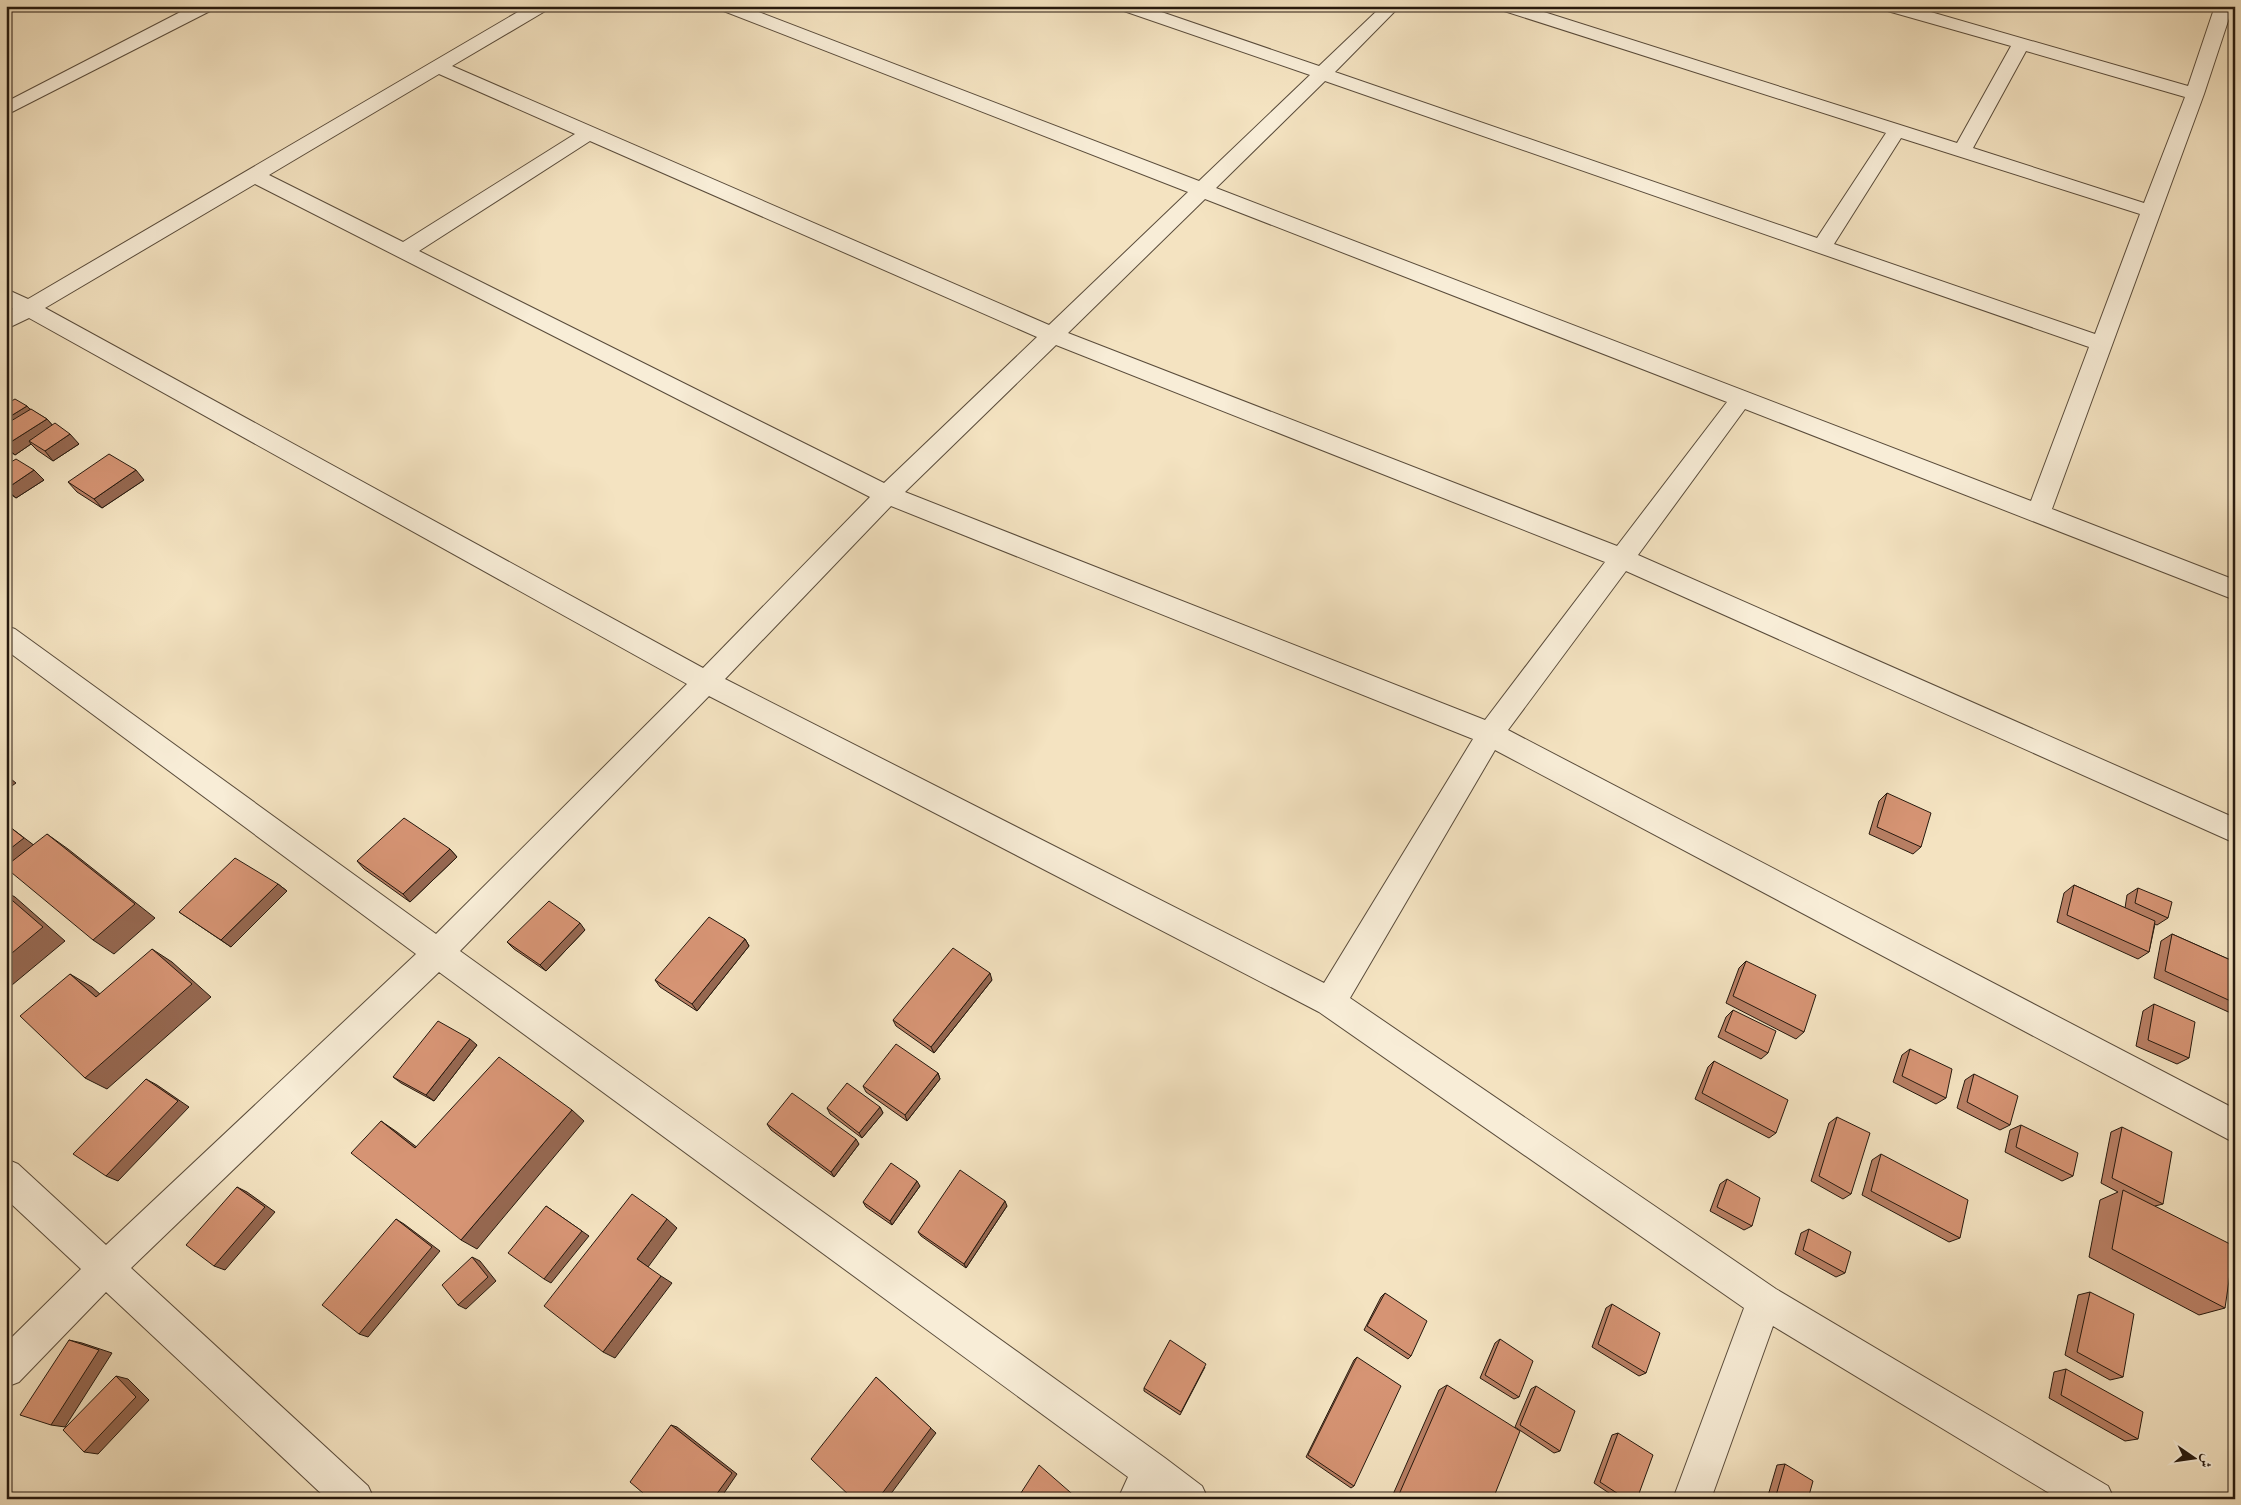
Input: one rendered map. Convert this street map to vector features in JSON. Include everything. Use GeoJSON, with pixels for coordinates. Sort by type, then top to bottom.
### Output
{"type":"FeatureCollection","features":[{"type":"Feature","properties":{"kind":"street"},"geometry":{"type":"LineString","coordinates":[[6,109],[206,6]]}},
{"type":"Feature","properties":{"kind":"street"},"geometry":{"type":"LineString","coordinates":[[14,309],[255,176],[541,6]]}},
{"type":"Feature","properties":{"kind":"street"},"geometry":{"type":"LineString","coordinates":[[727,6],[2235,590]]}},
{"type":"Feature","properties":{"kind":"street"},"geometry":{"type":"LineString","coordinates":[[1127,6],[2102,344]]}},
{"type":"Feature","properties":{"kind":"street"},"geometry":{"type":"LineString","coordinates":[[6,1369],[105,1269],[438,953],[706,682],[887,495],[1392,6]]}},
{"type":"Feature","properties":{"kind":"street"},"geometry":{"type":"LineString","coordinates":[[1507,6],[2150,211]]}},
{"type":"Feature","properties":{"kind":"street"},"geometry":{"type":"LineString","coordinates":[[1890,6],[2195,94]]}},
{"type":"Feature","properties":{"kind":"street"},"geometry":{"type":"LineString","coordinates":[[2038,514],[2195,94],[2224,6]]}},
{"type":"Feature","properties":{"kind":"street"},"geometry":{"type":"LineString","coordinates":[[1962,151],[2021,44]]}},
{"type":"Feature","properties":{"kind":"street"},"geometry":{"type":"LineString","coordinates":[[438,67],[1052,334],[1622,558],[2235,831]]}},
{"type":"Feature","properties":{"kind":"street"},"geometry":{"type":"LineString","coordinates":[[1822,247],[1897,130]]}},
{"type":"Feature","properties":{"kind":"street"},"geometry":{"type":"LineString","coordinates":[[404,251],[589,133]]}},
{"type":"Feature","properties":{"kind":"street"},"geometry":{"type":"LineString","coordinates":[[255,176],[887,495],[1490,734],[2235,1127]]}},
{"type":"Feature","properties":{"kind":"street"},"geometry":{"type":"LineString","coordinates":[[14,309],[706,682],[1330,1002],[1764,1301],[2096,1499]]}},
{"type":"Feature","properties":{"kind":"street"},"geometry":{"type":"LineString","coordinates":[[1330,1002],[1490,734],[1741,399]]}},
{"type":"Feature","properties":{"kind":"street"},"geometry":{"type":"LineString","coordinates":[[6,636],[438,953],[1145,1485],[1189,1499]]}},
{"type":"Feature","properties":{"kind":"street"},"geometry":{"type":"LineString","coordinates":[[6,1176],[355,1499]]}},
{"type":"Feature","properties":{"kind":"street"},"geometry":{"type":"LineString","coordinates":[[1692,1499],[1764,1301]]}},
{"type":"Feature","properties":{"kind":"building"},"geometry":{"type":"Polygon","coordinates":[[[15,399],[27,406],[6,419],[6,404],[15,399]]]}},
{"type":"Feature","properties":{"kind":"building"},"geometry":{"type":"Polygon","coordinates":[[[31,409],[47,419],[6,445],[6,424],[31,409]]]}},
{"type":"Feature","properties":{"kind":"building"},"geometry":{"type":"Polygon","coordinates":[[[55,423],[70,434],[45,451],[29,441],[55,423]]]}},
{"type":"Feature","properties":{"kind":"building"},"geometry":{"type":"Polygon","coordinates":[[[109,454],[136,470],[94,499],[68,482],[109,454]]]}},
{"type":"Feature","properties":{"kind":"building"},"geometry":{"type":"Polygon","coordinates":[[[16,459],[34,470],[6,489],[6,465],[16,459]]]}},
{"type":"Feature","properties":{"kind":"building"},"geometry":{"type":"Polygon","coordinates":[[[1887,793],[1931,813],[1921,847],[1877,827],[1887,793]]]}},
{"type":"Feature","properties":{"kind":"building"},"geometry":{"type":"Polygon","coordinates":[[[404,818],[450,849],[403,894],[357,861],[404,818]]]}},
{"type":"Feature","properties":{"kind":"building"},"geometry":{"type":"Polygon","coordinates":[[[6,824],[24,838],[6,852],[6,824]]]}},
{"type":"Feature","properties":{"kind":"building"},"geometry":{"type":"Polygon","coordinates":[[[47,834],[135,904],[93,940],[6,868],[6,866],[47,834]]]}},
{"type":"Feature","properties":{"kind":"building"},"geometry":{"type":"Polygon","coordinates":[[[235,858],[278,884],[221,940],[179,912],[235,858]]]}},
{"type":"Feature","properties":{"kind":"building"},"geometry":{"type":"Polygon","coordinates":[[[2074,885],[2155,921],[2149,952],[2067,915],[2074,885]]]}},
{"type":"Feature","properties":{"kind":"building"},"geometry":{"type":"Polygon","coordinates":[[[2138,888],[2172,902],[2168,918],[2135,903],[2138,888]]]}},
{"type":"Feature","properties":{"kind":"building"},"geometry":{"type":"Polygon","coordinates":[[[6,895],[43,927],[6,958],[6,895]]]}},
{"type":"Feature","properties":{"kind":"building"},"geometry":{"type":"Polygon","coordinates":[[[549,901],[580,923],[540,965],[507,942],[549,901]]]}},
{"type":"Feature","properties":{"kind":"building"},"geometry":{"type":"Polygon","coordinates":[[[709,917],[745,939],[692,1004],[655,980],[709,917]]]}},
{"type":"Feature","properties":{"kind":"building"},"geometry":{"type":"Polygon","coordinates":[[[2172,934],[2235,962],[2235,1003],[2165,971],[2172,934]]]}},
{"type":"Feature","properties":{"kind":"building"},"geometry":{"type":"Polygon","coordinates":[[[953,948],[990,973],[931,1047],[893,1020],[953,948]]]}},
{"type":"Feature","properties":{"kind":"building"},"geometry":{"type":"Polygon","coordinates":[[[152,949],[192,984],[85,1078],[20,1016],[70,974],[96,997],[152,949]]]}},
{"type":"Feature","properties":{"kind":"building"},"geometry":{"type":"Polygon","coordinates":[[[1746,961],[1816,995],[1804,1032],[1733,996],[1746,961]]]}},
{"type":"Feature","properties":{"kind":"building"},"geometry":{"type":"Polygon","coordinates":[[[2154,1004],[2195,1022],[2189,1058],[2148,1040],[2154,1004]]]}},
{"type":"Feature","properties":{"kind":"building"},"geometry":{"type":"Polygon","coordinates":[[[1733,1010],[1776,1031],[1768,1053],[1725,1031],[1733,1010]]]}},
{"type":"Feature","properties":{"kind":"building"},"geometry":{"type":"Polygon","coordinates":[[[438,1021],[470,1039],[426,1095],[393,1077],[438,1021]]]}},
{"type":"Feature","properties":{"kind":"building"},"geometry":{"type":"Polygon","coordinates":[[[896,1044],[938,1073],[905,1115],[863,1086],[896,1044]]]}},
{"type":"Feature","properties":{"kind":"building"},"geometry":{"type":"Polygon","coordinates":[[[1910,1049],[1952,1069],[1946,1098],[1902,1076],[1910,1049]]]}},
{"type":"Feature","properties":{"kind":"building"},"geometry":{"type":"Polygon","coordinates":[[[499,1057],[572,1110],[461,1240],[351,1153],[381,1121],[415,1148],[499,1057]]]}},
{"type":"Feature","properties":{"kind":"building"},"geometry":{"type":"Polygon","coordinates":[[[1714,1061],[1788,1100],[1776,1133],[1702,1093],[1714,1061]]]}},
{"type":"Feature","properties":{"kind":"building"},"geometry":{"type":"Polygon","coordinates":[[[1974,1074],[2018,1096],[2010,1125],[1967,1102],[1974,1074]]]}},
{"type":"Feature","properties":{"kind":"building"},"geometry":{"type":"Polygon","coordinates":[[[146,1079],[178,1101],[106,1176],[73,1154],[146,1079]]]}},
{"type":"Feature","properties":{"kind":"building"},"geometry":{"type":"Polygon","coordinates":[[[847,1083],[880,1107],[859,1133],[827,1108],[847,1083]]]}},
{"type":"Feature","properties":{"kind":"building"},"geometry":{"type":"Polygon","coordinates":[[[792,1093],[856,1139],[831,1172],[767,1124],[792,1093]]]}},
{"type":"Feature","properties":{"kind":"building"},"geometry":{"type":"Polygon","coordinates":[[[1837,1117],[1870,1133],[1851,1194],[1819,1176],[1837,1117]]]}},
{"type":"Feature","properties":{"kind":"building"},"geometry":{"type":"Polygon","coordinates":[[[2021,1125],[2078,1153],[2073,1176],[2016,1147],[2021,1125]]]}},
{"type":"Feature","properties":{"kind":"building"},"geometry":{"type":"Polygon","coordinates":[[[2122,1127],[2172,1152],[2163,1204],[2112,1178],[2122,1127]]]}},
{"type":"Feature","properties":{"kind":"building"},"geometry":{"type":"Polygon","coordinates":[[[1881,1154],[1968,1200],[1960,1238],[1871,1191],[1881,1154]]]}},
{"type":"Feature","properties":{"kind":"building"},"geometry":{"type":"Polygon","coordinates":[[[891,1163],[917,1181],[890,1221],[863,1202],[891,1163]]]}},
{"type":"Feature","properties":{"kind":"building"},"geometry":{"type":"Polygon","coordinates":[[[960,1170],[1005,1201],[964,1264],[918,1232],[960,1170]]]}},
{"type":"Feature","properties":{"kind":"building"},"geometry":{"type":"Polygon","coordinates":[[[1727,1179],[1760,1198],[1752,1226],[1717,1207],[1727,1179]]]}},
{"type":"Feature","properties":{"kind":"building"},"geometry":{"type":"Polygon","coordinates":[[[237,1187],[265,1207],[214,1266],[186,1245],[237,1187]]]}},
{"type":"Feature","properties":{"kind":"building"},"geometry":{"type":"Polygon","coordinates":[[[2123,1190],[2234,1246],[2225,1308],[2112,1249],[2123,1190]]]}},
{"type":"Feature","properties":{"kind":"building"},"geometry":{"type":"Polygon","coordinates":[[[632,1194],[667,1219],[637,1259],[661,1276],[603,1352],[544,1306],[632,1194]]]}},
{"type":"Feature","properties":{"kind":"building"},"geometry":{"type":"Polygon","coordinates":[[[546,1206],[582,1231],[544,1279],[508,1253],[546,1206]]]}},
{"type":"Feature","properties":{"kind":"building"},"geometry":{"type":"Polygon","coordinates":[[[396,1219],[432,1247],[359,1334],[322,1305],[396,1219]]]}},
{"type":"Feature","properties":{"kind":"building"},"geometry":{"type":"Polygon","coordinates":[[[1809,1229],[1851,1252],[1845,1273],[1803,1250],[1809,1229]]]}},
{"type":"Feature","properties":{"kind":"building"},"geometry":{"type":"Polygon","coordinates":[[[472,1257],[488,1277],[458,1305],[442,1285],[472,1257]]]}},
{"type":"Feature","properties":{"kind":"building"},"geometry":{"type":"Polygon","coordinates":[[[2090,1292],[2134,1314],[2123,1377],[2077,1352],[2090,1292]]]}},
{"type":"Feature","properties":{"kind":"building"},"geometry":{"type":"Polygon","coordinates":[[[1385,1293],[1427,1321],[1411,1356],[1367,1326],[1385,1293]]]}},
{"type":"Feature","properties":{"kind":"building"},"geometry":{"type":"Polygon","coordinates":[[[1612,1304],[1660,1333],[1646,1373],[1598,1344],[1612,1304]]]}},
{"type":"Feature","properties":{"kind":"building"},"geometry":{"type":"Polygon","coordinates":[[[1500,1339],[1533,1361],[1519,1397],[1485,1375],[1500,1339]]]}},
{"type":"Feature","properties":{"kind":"building"},"geometry":{"type":"Polygon","coordinates":[[[69,1340],[99,1350],[51,1425],[20,1415],[69,1340]]]}},
{"type":"Feature","properties":{"kind":"building"},"geometry":{"type":"Polygon","coordinates":[[[1170,1340],[1206,1364],[1181,1412],[1144,1388],[1170,1340]]]}},
{"type":"Feature","properties":{"kind":"building"},"geometry":{"type":"Polygon","coordinates":[[[1357,1357],[1401,1386],[1354,1486],[1308,1455],[1357,1357]]]}},
{"type":"Feature","properties":{"kind":"building"},"geometry":{"type":"Polygon","coordinates":[[[2066,1369],[2143,1412],[2138,1439],[2061,1395],[2066,1369]]]}},
{"type":"Feature","properties":{"kind":"building"},"geometry":{"type":"Polygon","coordinates":[[[116,1376],[136,1397],[84,1452],[63,1430],[116,1376]]]}},
{"type":"Feature","properties":{"kind":"building"},"geometry":{"type":"Polygon","coordinates":[[[876,1377],[931,1428],[878,1499],[853,1499],[811,1459],[876,1377]]]}},
{"type":"Feature","properties":{"kind":"building"},"geometry":{"type":"Polygon","coordinates":[[[1447,1385],[1520,1431],[1493,1499],[1397,1499],[1447,1385]]]}},
{"type":"Feature","properties":{"kind":"building"},"geometry":{"type":"Polygon","coordinates":[[[1536,1386],[1575,1411],[1560,1451],[1520,1425],[1536,1386]]]}},
{"type":"Feature","properties":{"kind":"building"},"geometry":{"type":"Polygon","coordinates":[[[671,1425],[732,1473],[713,1499],[650,1499],[630,1482],[671,1425]]]}},
{"type":"Feature","properties":{"kind":"building"},"geometry":{"type":"Polygon","coordinates":[[[1618,1433],[1653,1455],[1637,1499],[1626,1499],[1600,1482],[1618,1433]]]}},
{"type":"Feature","properties":{"kind":"building"},"geometry":{"type":"Polygon","coordinates":[[[1785,1464],[1813,1481],[1808,1499],[1775,1499],[1785,1464]]]}},
{"type":"Feature","properties":{"kind":"building"},"geometry":{"type":"Polygon","coordinates":[[[1039,1465],[1078,1499],[1017,1499],[1039,1465]]]}}]}
